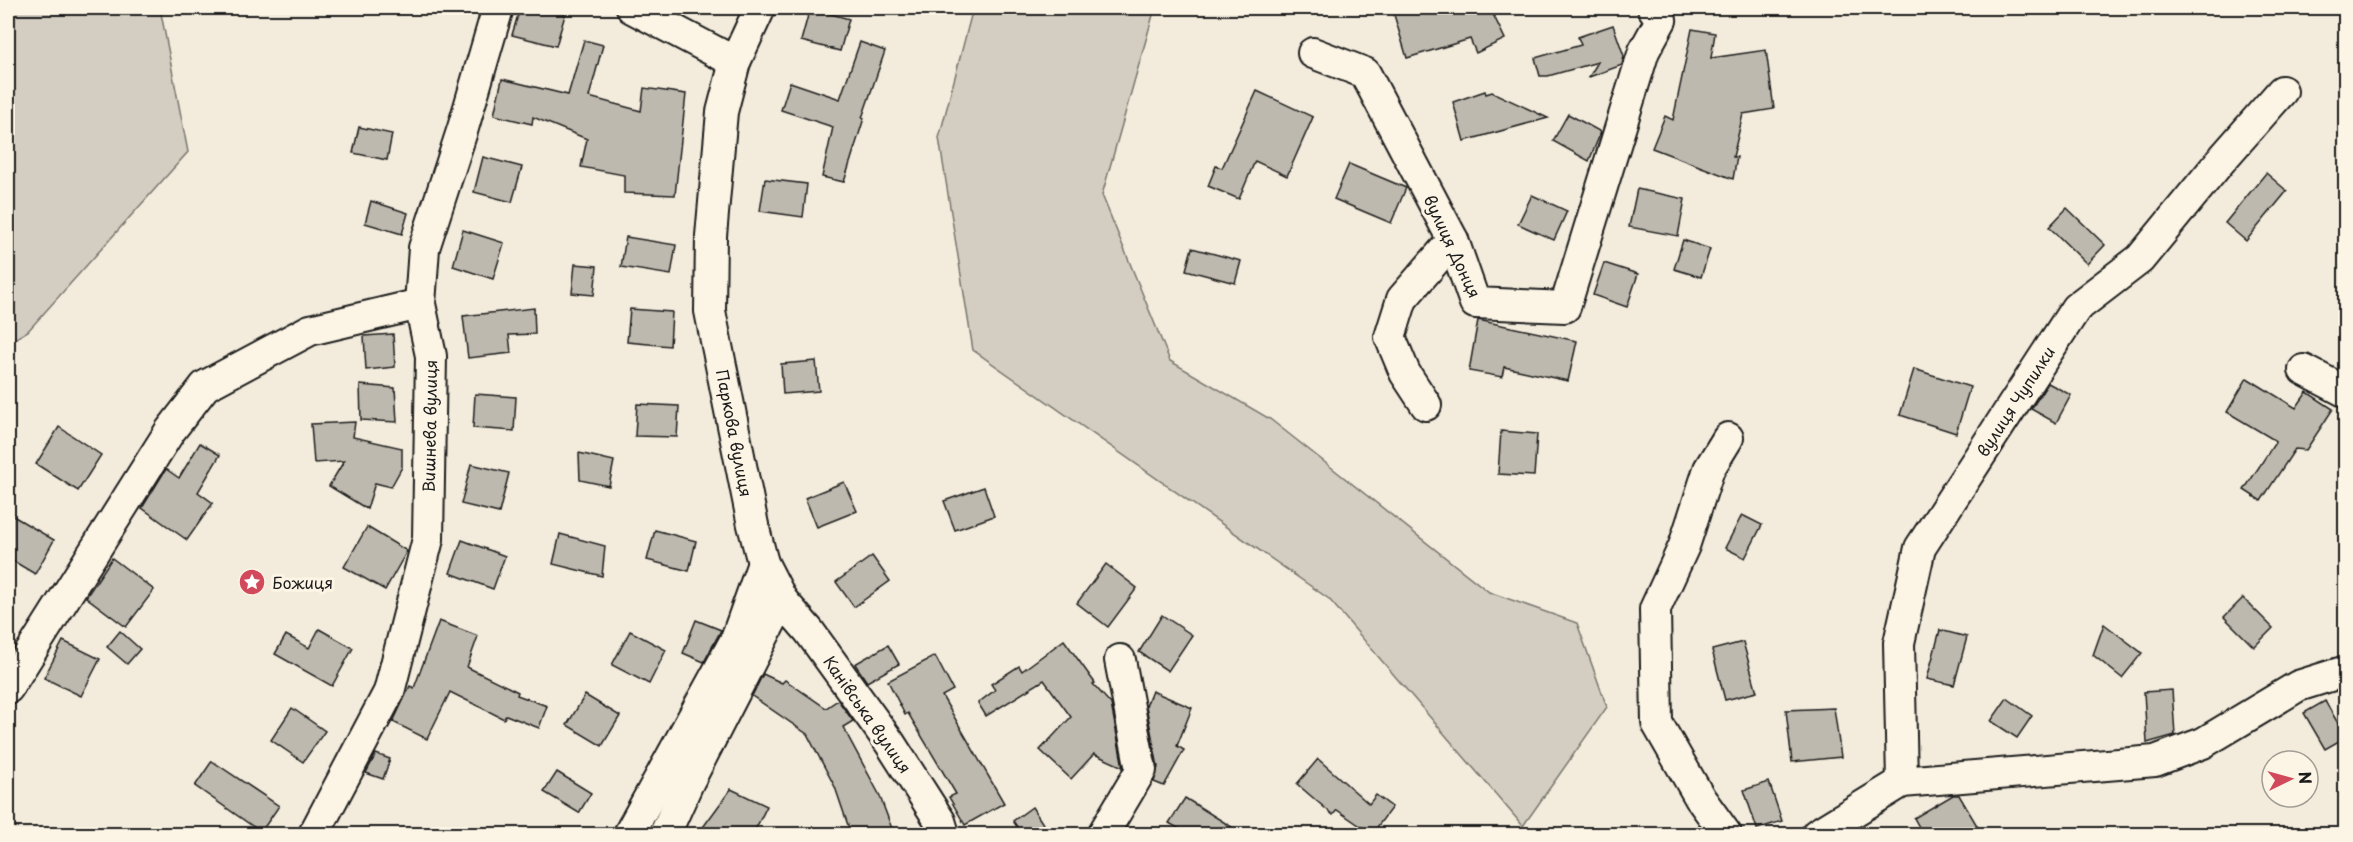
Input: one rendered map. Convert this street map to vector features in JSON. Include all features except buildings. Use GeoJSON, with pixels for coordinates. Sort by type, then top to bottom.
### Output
{"type":"FeatureCollection","features":[{"type":"Feature","properties":{"kind":"street","name":"Вишнева вулиця"},"geometry":{"type":"LineString","coordinates":[[314,834],[388,692],[428,540],[431,356],[420,304],[424,248],[463,128],[498,8]]}},
{"type":"Feature","properties":{"kind":"street"},"geometry":{"type":"LineString","coordinates":[[632,8],[735,62]]}},
{"type":"Feature","properties":{"kind":"street","name":"Паркова вулиця"},"geometry":{"type":"LineString","coordinates":[[760,8],[735,62],[722,112],[711,237],[710,311],[753,525],[763,563],[782,600]]}},
{"type":"Feature","properties":{"kind":"street","name":"вулиця Донця"},"geometry":{"type":"LineString","coordinates":[[1313,53],[1365,73],[1453,240],[1475,303],[1565,307],[1644,51],[1661,20],[1653,8]]}},
{"type":"Feature","properties":{"kind":"street","name":"вулиця Чупилки"},"geometry":{"type":"LineString","coordinates":[[1902,783],[1899,643],[1920,548],[2076,308],[2140,259],[2223,158],[2282,91]]}},
{"type":"Feature","properties":{"kind":"street"},"geometry":{"type":"LineString","coordinates":[[1426,405],[1406,373],[1390,337],[1402,299],[1453,240]]}},
{"type":"Feature","properties":{"kind":"street"},"geometry":{"type":"LineString","coordinates":[[8,688],[170,431],[205,386],[310,330],[420,304]]}},
{"type":"Feature","properties":{"kind":"street"},"geometry":{"type":"LineString","coordinates":[[2304,370],[2346,392]]}},
{"type":"Feature","properties":{"kind":"street"},"geometry":{"type":"LineString","coordinates":[[1726,834],[1700,798],[1657,723],[1655,609],[1684,546],[1709,469],[1728,438]]}},
{"type":"Feature","properties":{"kind":"street"},"geometry":{"type":"LineString","coordinates":[[629,834],[736,639],[763,563]]}},
{"type":"Feature","properties":{"kind":"street"},"geometry":{"type":"LineString","coordinates":[[665,834],[687,785],[782,600]]}},
{"type":"Feature","properties":{"kind":"street","name":"Канівська вулиця"},"geometry":{"type":"LineString","coordinates":[[782,600],[809,631],[890,743],[940,820],[944,834]]}},
{"type":"Feature","properties":{"kind":"street"},"geometry":{"type":"LineString","coordinates":[[1103,834],[1141,770],[1120,660]]}},
{"type":"Feature","properties":{"kind":"street"},"geometry":{"type":"LineString","coordinates":[[1817,834],[1902,783],[2155,761],[2203,743],[2298,686],[2346,671]]}},
{"type":"Feature","properties":{"kind":"shaded area"},"geometry":{"type":"Polygon","coordinates":[[[8,8],[160,8],[188,152],[28,331],[8,343],[8,8]]]}},
{"type":"Feature","properties":{"kind":"shaded area"},"geometry":{"type":"Polygon","coordinates":[[[973,8],[1155,8],[1102,195],[1170,361],[1270,419],[1489,592],[1577,623],[1607,707],[1523,826],[1329,599],[973,350],[939,138],[973,8]]]}},
{"type":"Feature","properties":{"kind":"place","name":"Божиця"},"geometry":{"type":"Point","coordinates":[252,582]}}]}
